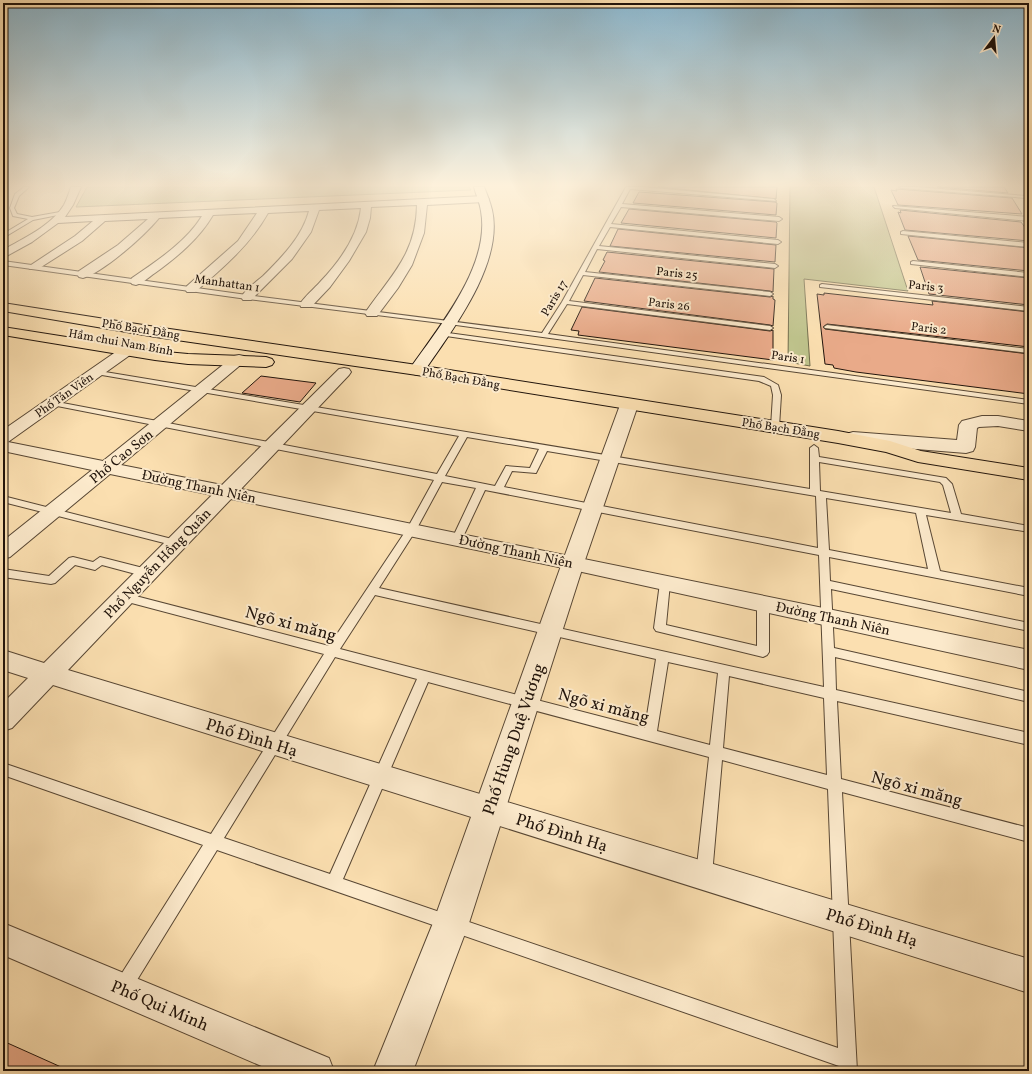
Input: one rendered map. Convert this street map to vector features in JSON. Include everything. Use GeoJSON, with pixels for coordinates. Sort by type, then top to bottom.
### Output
{"type":"FeatureCollection","features":[{"type":"Feature","properties":{"kind":"main road","name":"Phố Bạch Đằng"},"geometry":{"type":"LineString","coordinates":[[3,307],[148,331],[417,370],[627,411],[814,453],[889,457],[925,457]]}},
{"type":"Feature","properties":{"kind":"main road","name":"Hầm chui Nam Bính"},"geometry":{"type":"LineString","coordinates":[[3,316],[156,341],[230,349],[279,350]]}},
{"type":"Feature","properties":{"kind":"main road","name":"Hầm chui Nam Bính"},"geometry":{"type":"LineString","coordinates":[[3,321],[186,353],[239,359]]}},
{"type":"Feature","properties":{"kind":"main road","name":"Phố Bạch Đằng"},"geometry":{"type":"LineString","coordinates":[[3,331],[125,352],[180,358],[239,359],[627,411],[775,427],[890,447],[925,457],[1029,474]]}},
{"type":"Feature","properties":{"kind":"street"},"geometry":{"type":"LineString","coordinates":[[3,255],[32,237]]}},
{"type":"Feature","properties":{"kind":"street"},"geometry":{"type":"LineString","coordinates":[[30,269],[79,237]]}},
{"type":"Feature","properties":{"kind":"street"},"geometry":{"type":"LineString","coordinates":[[83,274],[100,264],[134,237]]}},
{"type":"Feature","properties":{"kind":"street"},"geometry":{"type":"LineString","coordinates":[[136,281],[151,271],[189,237]]}},
{"type":"Feature","properties":{"kind":"street"},"geometry":{"type":"LineString","coordinates":[[191,289],[230,254],[246,237]]}},
{"type":"Feature","properties":{"kind":"street"},"geometry":{"type":"LineString","coordinates":[[244,299],[271,274],[302,237]]}},
{"type":"Feature","properties":{"kind":"street"},"geometry":{"type":"LineString","coordinates":[[306,304],[317,294],[348,255],[356,237]]}},
{"type":"Feature","properties":{"kind":"street"},"geometry":{"type":"LineString","coordinates":[[369,316],[388,292],[411,254],[417,237]]}},
{"type":"Feature","properties":{"kind":"street"},"geometry":{"type":"LineString","coordinates":[[417,370],[467,294],[482,257],[485,237]]}},
{"type":"Feature","properties":{"kind":"street","name":"Phố Tản Viên"},"geometry":{"type":"LineString","coordinates":[[3,438],[125,352]]}},
{"type":"Feature","properties":{"kind":"street","name":"Phố Cao Sơn"},"geometry":{"type":"LineString","coordinates":[[3,552],[239,359]]}},
{"type":"Feature","properties":{"kind":"street","name":"Phố Nguyễn Hồng Quân"},"geometry":{"type":"LineString","coordinates":[[3,720],[344,372]]}},
{"type":"Feature","properties":{"kind":"street","name":"Phố Hùng Duệ Vương"},"geometry":{"type":"LineString","coordinates":[[393,1071],[451,922],[573,563],[594,508],[627,411]]}},
{"type":"Feature","properties":{"kind":"street"},"geometry":{"type":"LineString","coordinates":[[838,437],[904,441],[966,448],[968,424],[984,420],[1029,426]]}},
{"type":"Feature","properties":{"kind":"street","name":"Đường Thanh Niên"},"geometry":{"type":"LineString","coordinates":[[3,446],[573,563],[1029,660]]}},
{"type":"Feature","properties":{"kind":"street","name":"Phố Đình Hạ"},"geometry":{"type":"LineString","coordinates":[[3,660],[1029,976]]}},
{"type":"Feature","properties":{"kind":"street","name":"Phố Qui Minh"},"geometry":{"type":"LineString","coordinates":[[3,939],[316,1071]]}},
{"type":"Feature","properties":{"kind":"lane","name":"Paris 17"},"geometry":{"type":"LineString","coordinates":[[543,336],[565,302],[601,237]]}},
{"type":"Feature","properties":{"kind":"lane"},"geometry":{"type":"LineString","coordinates":[[729,237],[778,242]]}},
{"type":"Feature","properties":{"kind":"lane"},"geometry":{"type":"LineString","coordinates":[[946,237],[1029,245]]}},
{"type":"Feature","properties":{"kind":"lane"},"geometry":{"type":"LineString","coordinates":[[596,247],[775,266]]}},
{"type":"Feature","properties":{"kind":"lane","name":"Manhattan 1"},"geometry":{"type":"LineString","coordinates":[[3,263],[30,269],[83,274],[191,289],[244,299],[306,304],[445,328]]}},
{"type":"Feature","properties":{"kind":"lane"},"geometry":{"type":"LineString","coordinates":[[914,263],[1029,275]]}},
{"type":"Feature","properties":{"kind":"lane","name":"Paris 25"},"geometry":{"type":"LineString","coordinates":[[582,273],[770,294]]}},
{"type":"Feature","properties":{"kind":"lane","name":"Paris 3"},"geometry":{"type":"LineString","coordinates":[[822,286],[1029,309]]}},
{"type":"Feature","properties":{"kind":"lane","name":"Paris 26"},"geometry":{"type":"LineString","coordinates":[[565,302],[770,328]]}},
{"type":"Feature","properties":{"kind":"lane","name":"Paris 2"},"geometry":{"type":"LineString","coordinates":[[827,327],[1029,351]]}},
{"type":"Feature","properties":{"kind":"lane","name":"Paris 1"},"geometry":{"type":"LineString","coordinates":[[445,328],[543,336],[1029,402]]}},
{"type":"Feature","properties":{"kind":"lane"},"geometry":{"type":"LineString","coordinates":[[445,328],[761,379],[774,385],[777,395],[775,427]]}},
{"type":"Feature","properties":{"kind":"lane"},"geometry":{"type":"LineString","coordinates":[[96,372],[1029,529]]}},
{"type":"Feature","properties":{"kind":"lane"},"geometry":{"type":"LineString","coordinates":[[52,403],[1029,592]]}},
{"type":"Feature","properties":{"kind":"lane"},"geometry":{"type":"LineString","coordinates":[[121,989],[410,530],[464,434]]}},
{"type":"Feature","properties":{"kind":"lane"},"geometry":{"type":"LineString","coordinates":[[498,489],[509,468],[533,472],[544,448]]}},
{"type":"Feature","properties":{"kind":"lane"},"geometry":{"type":"LineString","coordinates":[[3,769],[213,842],[451,922],[848,1065],[825,584],[814,453],[943,480],[947,484],[957,517]]}},
{"type":"Feature","properties":{"kind":"lane"},"geometry":{"type":"LineString","coordinates":[[457,539],[482,486]]}},
{"type":"Feature","properties":{"kind":"lane"},"geometry":{"type":"LineString","coordinates":[[3,499],[176,543]]}},
{"type":"Feature","properties":{"kind":"lane"},"geometry":{"type":"LineString","coordinates":[[920,510],[935,574]]}},
{"type":"Feature","properties":{"kind":"lane"},"geometry":{"type":"LineString","coordinates":[[3,573],[50,580],[73,561],[95,566],[100,561],[146,573]]}},
{"type":"Feature","properties":{"kind":"lane"},"geometry":{"type":"LineString","coordinates":[[665,583],[660,628],[763,652],[763,603]]}},
{"type":"Feature","properties":{"kind":"lane"},"geometry":{"type":"LineString","coordinates":[[825,584],[1029,627]]}},
{"type":"Feature","properties":{"kind":"lane"},"geometry":{"type":"LineString","coordinates":[[372,590],[1029,739]]}},
{"type":"Feature","properties":{"kind":"lane","name":"Ngõ xi măng"},"geometry":{"type":"LineString","coordinates":[[124,597],[1029,835]]}},
{"type":"Feature","properties":{"kind":"lane"},"geometry":{"type":"LineString","coordinates":[[828,651],[1029,697]]}},
{"type":"Feature","properties":{"kind":"lane"},"geometry":{"type":"LineString","coordinates":[[650,735],[663,656]]}},
{"type":"Feature","properties":{"kind":"lane"},"geometry":{"type":"LineString","coordinates":[[703,876],[724,670]]}},
{"type":"Feature","properties":{"kind":"lane"},"geometry":{"type":"LineString","coordinates":[[334,883],[425,676]]}},
{"type":"Feature","properties":{"kind":"green space"},"geometry":{"type":"Polygon","coordinates":[[[789,237],[890,237],[908,291],[804,279],[810,366],[788,362],[789,237]]]}},
{"type":"Feature","properties":{"kind":"building"},"geometry":{"type":"Polygon","coordinates":[[[614,237],[698,237],[776,245],[775,262],[610,246],[614,237]]]}},
{"type":"Feature","properties":{"kind":"building"},"geometry":{"type":"Polygon","coordinates":[[[908,237],[1029,248],[1029,271],[918,260],[908,237]]]}},
{"type":"Feature","properties":{"kind":"building"},"geometry":{"type":"Polygon","coordinates":[[[985,237],[1029,237],[1029,241],[985,237]]]}},
{"type":"Feature","properties":{"kind":"building"},"geometry":{"type":"Polygon","coordinates":[[[607,252],[774,269],[773,292],[599,272],[605,261],[603,260],[607,252]]]}},
{"type":"Feature","properties":{"kind":"building"},"geometry":{"type":"Polygon","coordinates":[[[920,267],[1029,278],[1029,305],[929,294],[920,267]]]}},
{"type":"Feature","properties":{"kind":"building"},"geometry":{"type":"Polygon","coordinates":[[[595,278],[770,297],[773,296],[773,299],[775,300],[773,326],[584,301],[595,278]]]}},
{"type":"Feature","properties":{"kind":"building"},"geometry":{"type":"Polygon","coordinates":[[[824,293],[933,305],[932,301],[1029,312],[1029,347],[827,324],[823,327],[825,329],[1029,354],[1029,394],[856,372],[834,368],[833,365],[825,364],[817,294],[824,295],[824,293]]]}},
{"type":"Feature","properties":{"kind":"building"},"geometry":{"type":"Polygon","coordinates":[[[582,307],[770,331],[773,330],[773,360],[578,335],[579,331],[571,330],[582,307]]]}},
{"type":"Feature","properties":{"kind":"building"},"geometry":{"type":"Polygon","coordinates":[[[261,376],[316,383],[300,402],[242,393],[261,376]]]}},
{"type":"Feature","properties":{"kind":"building"},"geometry":{"type":"Polygon","coordinates":[[[3,1041],[70,1071],[3,1071],[3,1041]]]}}]}
